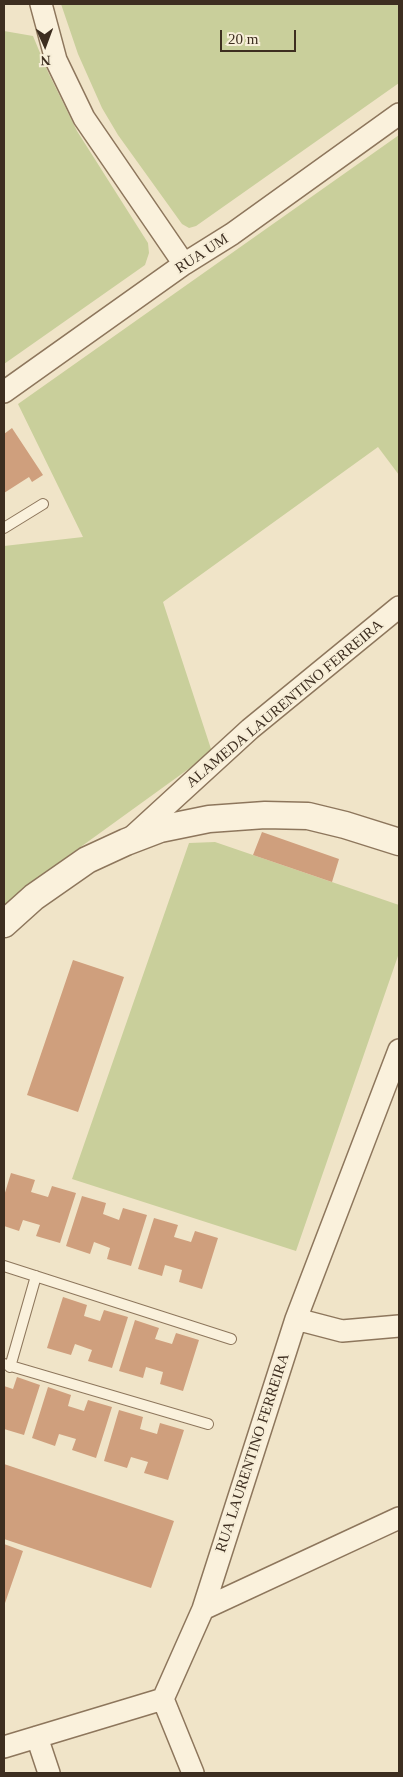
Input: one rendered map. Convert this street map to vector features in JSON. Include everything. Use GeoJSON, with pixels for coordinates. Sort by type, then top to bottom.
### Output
{"type":"FeatureCollection","features":[{"type":"Feature","properties":{"kind":"street"},"geometry":{"type":"LineString","coordinates":[[41,4],[56,60],[84,118],[184,264]]}},
{"type":"Feature","properties":{"kind":"street","name":"RUA UM"},"geometry":{"type":"LineString","coordinates":[[4,392],[184,264],[232,234],[399,114]]}},
{"type":"Feature","properties":{"kind":"street","name":"ALAMEDA LAURENTINO FERREIRA"},"geometry":{"type":"LineString","coordinates":[[126,842],[250,729],[399,607]]}},
{"type":"Feature","properties":{"kind":"street"},"geometry":{"type":"LineString","coordinates":[[4,924],[34,897],[87,860],[160,829],[199,821],[265,815],[308,816],[399,841]]}},
{"type":"Feature","properties":{"kind":"street","name":"RUA LAURENTINO FERREIRA"},"geometry":{"type":"LineString","coordinates":[[163,1699],[203,1608],[296,1320],[399,1050]]}},
{"type":"Feature","properties":{"kind":"street"},"geometry":{"type":"LineString","coordinates":[[296,1320],[342,1331],[399,1326]]}},
{"type":"Feature","properties":{"kind":"street"},"geometry":{"type":"LineString","coordinates":[[203,1608],[399,1518]]}},
{"type":"Feature","properties":{"kind":"street"},"geometry":{"type":"LineString","coordinates":[[4,1747],[163,1699],[193,1773]]}},
{"type":"Feature","properties":{"kind":"street"},"geometry":{"type":"LineString","coordinates":[[37,1737],[49,1773]]}},
{"type":"Feature","properties":{"kind":"lane"},"geometry":{"type":"LineString","coordinates":[[4,528],[43,504]]}},
{"type":"Feature","properties":{"kind":"lane"},"geometry":{"type":"LineString","coordinates":[[4,1266],[231,1339]]}},
{"type":"Feature","properties":{"kind":"lane"},"geometry":{"type":"LineString","coordinates":[[36,1276],[7,1366],[208,1424]]}},
{"type":"Feature","properties":{"kind":"green space"},"geometry":{"type":"Polygon","coordinates":[[[61,4],[399,4],[399,83],[196,226],[189,228],[182,224],[118,135],[102,108],[78,54],[61,4]]]}},
{"type":"Feature","properties":{"kind":"green space"},"geometry":{"type":"Polygon","coordinates":[[[4,31],[33,36],[48,72],[77,131],[148,243],[149,253],[145,265],[4,364],[4,31]]]}},
{"type":"Feature","properties":{"kind":"green space"},"geometry":{"type":"Polygon","coordinates":[[[399,135],[399,475],[378,447],[163,602],[212,752],[28,885],[4,909],[4,546],[83,537],[18,404],[399,135]]]}},
{"type":"Feature","properties":{"kind":"green space"},"geometry":{"type":"Polygon","coordinates":[[[215,842],[399,905],[399,953],[296,1251],[72,1179],[189,843],[215,842]]]}},
{"type":"Feature","properties":{"kind":"building"},"geometry":{"type":"Polygon","coordinates":[[[12,428],[43,475],[32,482],[29,477],[4,493],[4,434],[12,428]]]}},
{"type":"Feature","properties":{"kind":"building"},"geometry":{"type":"Polygon","coordinates":[[[262,832],[339,859],[332,882],[253,855],[262,832]]]}},
{"type":"Feature","properties":{"kind":"building"},"geometry":{"type":"Polygon","coordinates":[[[73,960],[124,977],[78,1112],[27,1095],[73,960]]]}},
{"type":"Feature","properties":{"kind":"building"},"geometry":{"type":"Polygon","coordinates":[[[11,1173],[35,1180],[31,1192],[48,1197],[52,1186],[76,1193],[60,1243],[36,1236],[40,1225],[23,1220],[19,1231],[4,1226],[4,1196],[11,1173]]]}},
{"type":"Feature","properties":{"kind":"building"},"geometry":{"type":"Polygon","coordinates":[[[82,1196],[106,1203],[103,1214],[119,1220],[123,1208],[147,1215],[131,1266],[107,1259],[110,1248],[94,1242],[90,1254],[66,1246],[82,1196]]]}},
{"type":"Feature","properties":{"kind":"building"},"geometry":{"type":"Polygon","coordinates":[[[154,1218],[178,1225],[174,1237],[191,1242],[195,1231],[218,1238],[202,1289],[179,1282],[182,1270],[165,1265],[162,1276],[138,1269],[154,1218]]]}},
{"type":"Feature","properties":{"kind":"building"},"geometry":{"type":"Polygon","coordinates":[[[63,1297],[87,1305],[84,1316],[100,1321],[104,1310],[128,1317],[112,1368],[88,1361],[92,1350],[75,1344],[71,1355],[47,1348],[63,1297]]]}},
{"type":"Feature","properties":{"kind":"building"},"geometry":{"type":"Polygon","coordinates":[[[135,1320],[159,1328],[155,1339],[172,1344],[176,1333],[199,1340],[183,1391],[160,1384],[163,1372],[146,1367],[143,1378],[119,1371],[135,1320]]]}},
{"type":"Feature","properties":{"kind":"building"},"geometry":{"type":"Polygon","coordinates":[[[17,1377],[40,1385],[24,1435],[4,1429],[4,1386],[13,1389],[17,1377]]]}},
{"type":"Feature","properties":{"kind":"building"},"geometry":{"type":"Polygon","coordinates":[[[48,1387],[71,1395],[68,1406],[84,1411],[88,1400],[112,1407],[96,1458],[72,1450],[76,1439],[59,1434],[55,1446],[32,1438],[48,1387]]]}},
{"type":"Feature","properties":{"kind":"building"},"geometry":{"type":"Polygon","coordinates":[[[119,1410],[143,1417],[140,1429],[157,1434],[160,1423],[184,1430],[168,1480],[144,1473],[148,1462],[131,1457],[127,1468],[104,1461],[119,1410]]]}},
{"type":"Feature","properties":{"kind":"building"},"geometry":{"type":"Polygon","coordinates":[[[4,1464],[174,1521],[151,1588],[4,1539],[4,1464]]]}},
{"type":"Feature","properties":{"kind":"building"},"geometry":{"type":"Polygon","coordinates":[[[4,1544],[23,1551],[4,1606],[4,1544]]]}}]}
